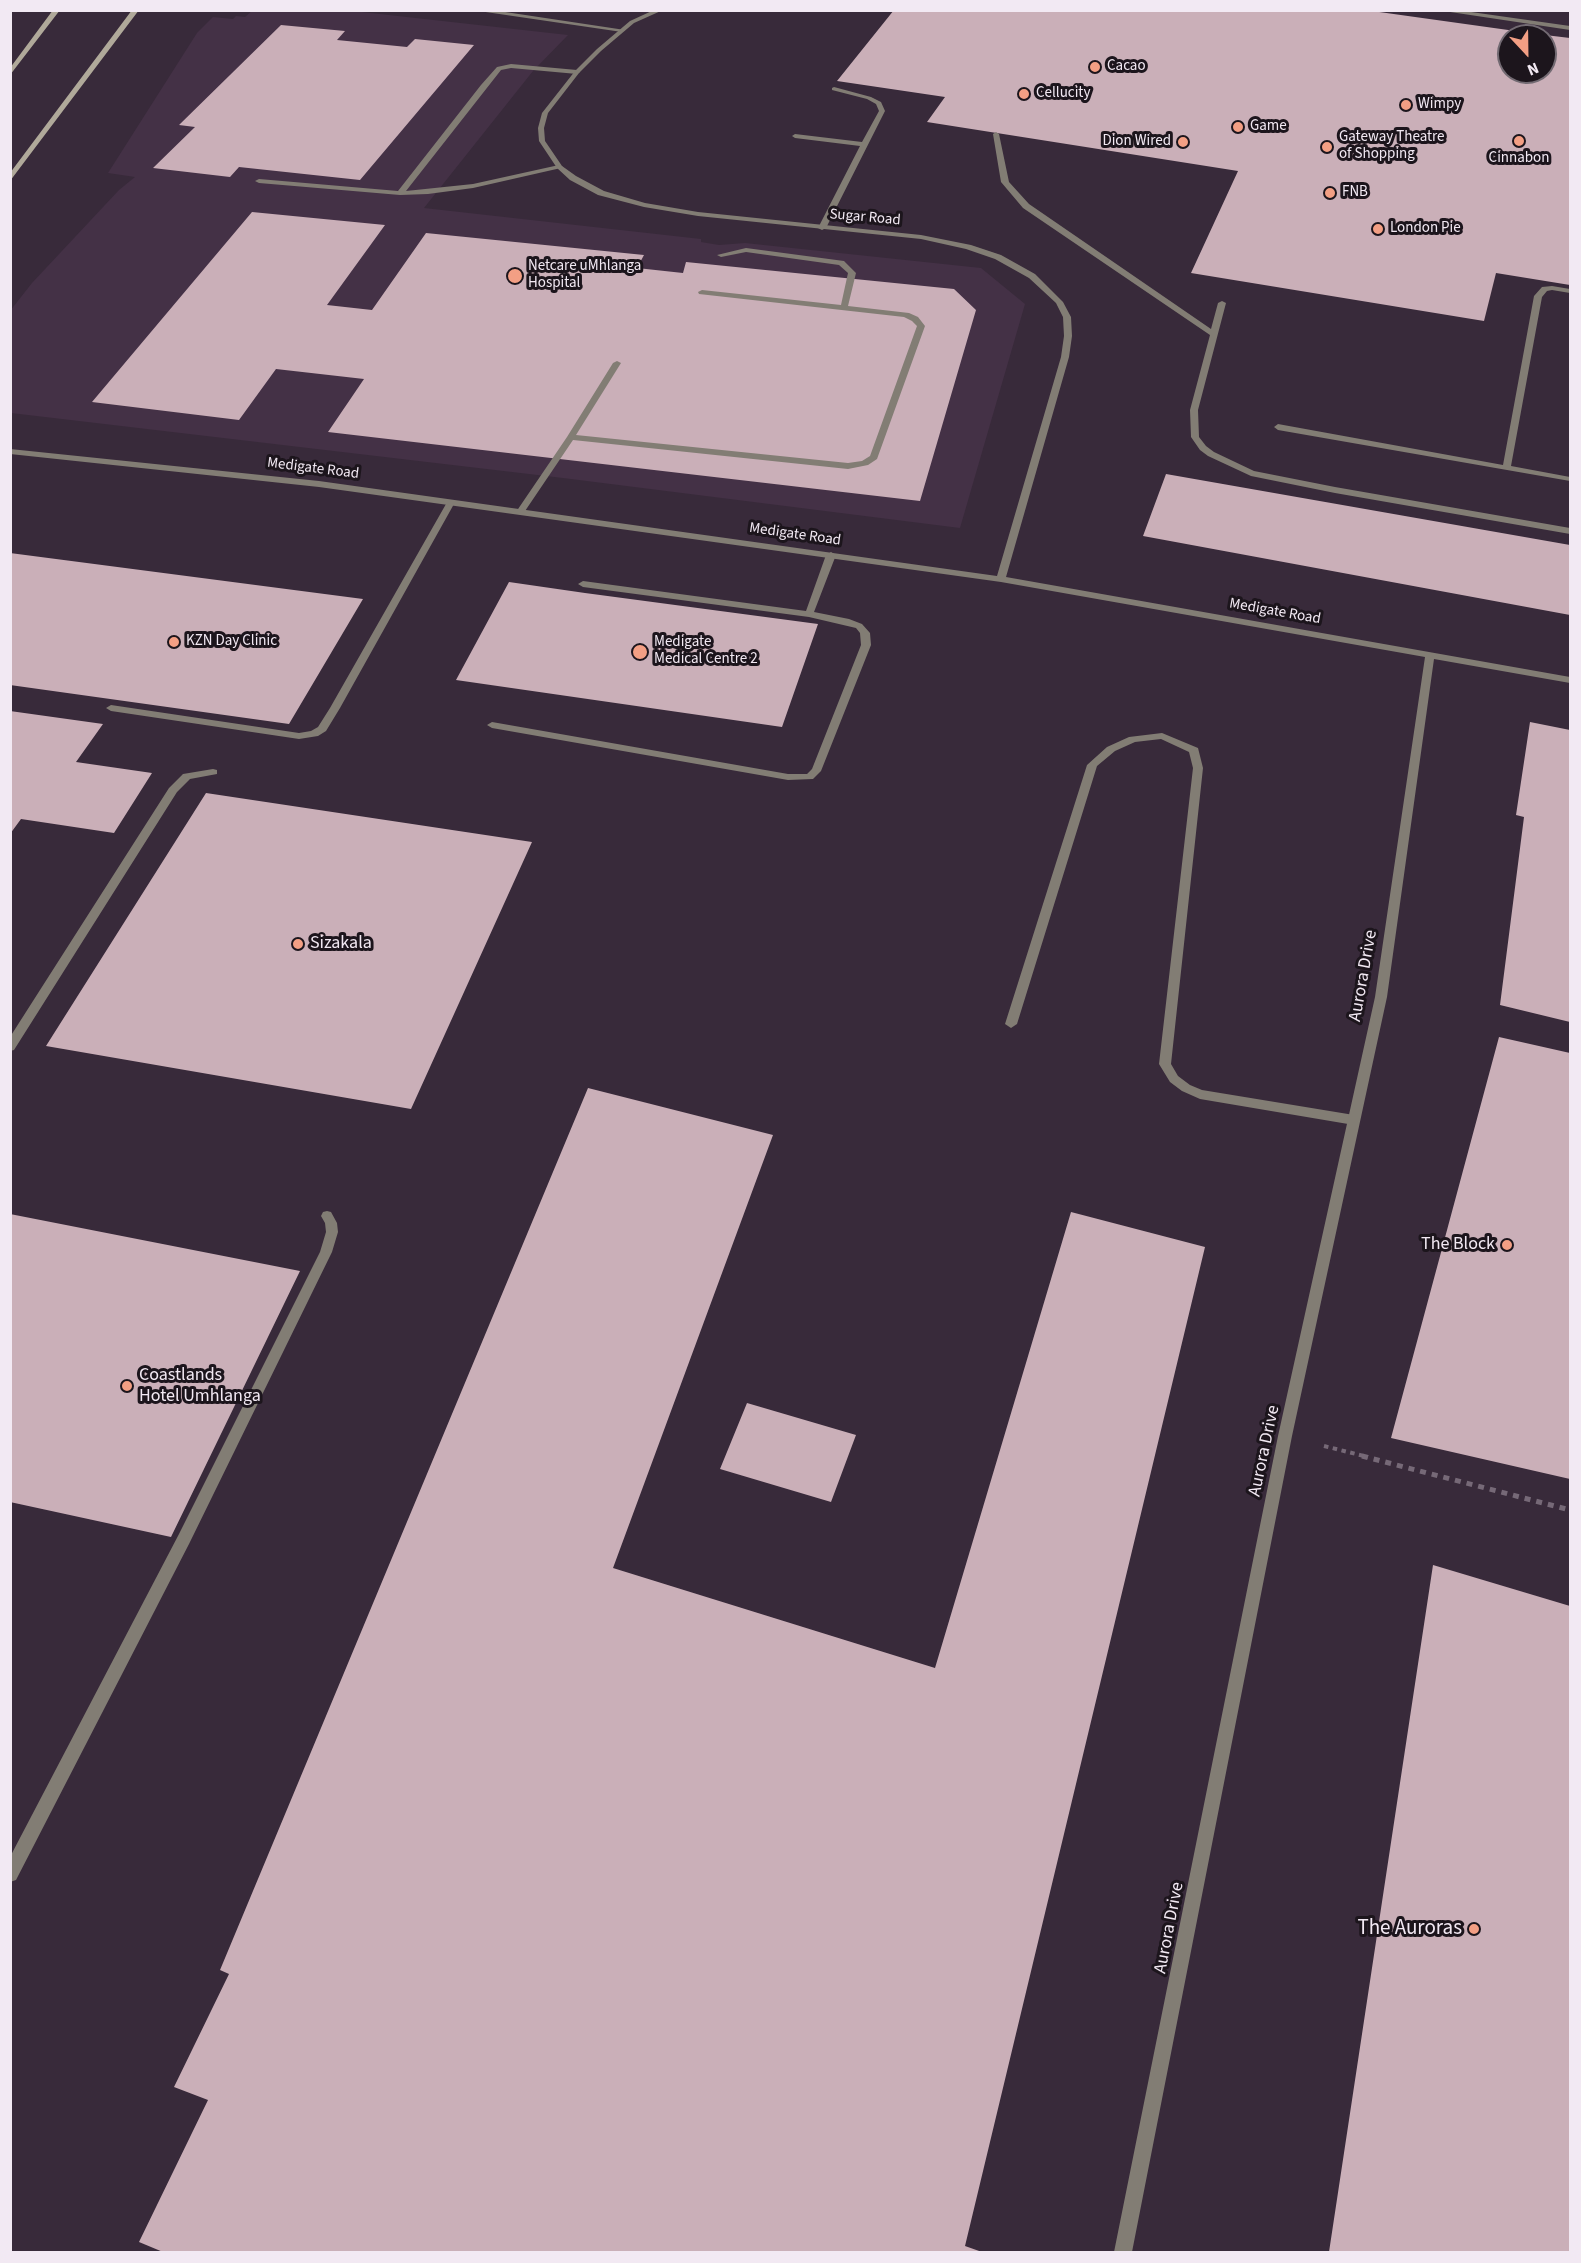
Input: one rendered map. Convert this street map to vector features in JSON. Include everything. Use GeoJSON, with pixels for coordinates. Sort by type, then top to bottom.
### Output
{"type":"FeatureCollection","features":[{"type":"Feature","properties":{"kind":"main road"},"geometry":{"type":"LineString","coordinates":[[10,73],[57,10]]}},
{"type":"Feature","properties":{"kind":"main road"},"geometry":{"type":"LineString","coordinates":[[10,179],[136,10]]}},
{"type":"Feature","properties":{"kind":"street"},"geometry":{"type":"LineString","coordinates":[[475,10],[622,30]]}},
{"type":"Feature","properties":{"kind":"street"},"geometry":{"type":"LineString","coordinates":[[533,17],[537,10]]}},
{"type":"Feature","properties":{"kind":"street"},"geometry":{"type":"LineString","coordinates":[[632,22],[633,10]]}},
{"type":"Feature","properties":{"kind":"street","name":"Sugar Road"},"geometry":{"type":"LineString","coordinates":[[660,10],[632,22],[622,30],[577,72],[545,113],[541,128],[543,141],[559,167],[573,178],[601,193],[644,205],[698,214],[947,241],[998,257],[1032,276],[1049,290],[1067,317],[1068,336],[1065,357],[1001,579]]}},
{"type":"Feature","properties":{"kind":"street"},"geometry":{"type":"LineString","coordinates":[[1440,10],[1570,28]]}},
{"type":"Feature","properties":{"kind":"street"},"geometry":{"type":"LineString","coordinates":[[400,193],[499,68],[511,66],[577,72]]}},
{"type":"Feature","properties":{"kind":"street"},"geometry":{"type":"LineString","coordinates":[[822,228],[882,111],[881,107],[869,98],[834,89]]}},
{"type":"Feature","properties":{"kind":"street"},"geometry":{"type":"LineString","coordinates":[[996,134],[1005,182],[1020,200],[1213,334]]}},
{"type":"Feature","properties":{"kind":"street"},"geometry":{"type":"LineString","coordinates":[[795,136],[866,145]]}},
{"type":"Feature","properties":{"kind":"street"},"geometry":{"type":"LineString","coordinates":[[259,181],[400,193],[450,190],[559,167]]}},
{"type":"Feature","properties":{"kind":"street"},"geometry":{"type":"LineString","coordinates":[[721,255],[746,250],[841,263],[852,273],[844,308]]}},
{"type":"Feature","properties":{"kind":"street"},"geometry":{"type":"LineString","coordinates":[[1506,467],[1538,296],[1552,288],[1570,291]]}},
{"type":"Feature","properties":{"kind":"street"},"geometry":{"type":"LineString","coordinates":[[571,437],[848,466],[865,463],[874,457],[921,326],[915,319],[906,315],[702,292]]}},
{"type":"Feature","properties":{"kind":"street"},"geometry":{"type":"LineString","coordinates":[[1222,303],[1194,410],[1195,437],[1203,448],[1225,462],[1251,473],[1570,531]]}},
{"type":"Feature","properties":{"kind":"street"},"geometry":{"type":"LineString","coordinates":[[520,512],[571,437],[617,363]]}},
{"type":"Feature","properties":{"kind":"street"},"geometry":{"type":"LineString","coordinates":[[1278,427],[1570,479]]}},
{"type":"Feature","properties":{"kind":"street","name":"Medigate Road"},"geometry":{"type":"LineString","coordinates":[[10,451],[319,484],[1001,579],[1570,680]]}},
{"type":"Feature","properties":{"kind":"street"},"geometry":{"type":"LineString","coordinates":[[111,708],[298,736],[314,734],[322,729],[450,504]]}},
{"type":"Feature","properties":{"kind":"street"},"geometry":{"type":"LineString","coordinates":[[809,614],[831,555]]}},
{"type":"Feature","properties":{"kind":"street"},"geometry":{"type":"LineString","coordinates":[[492,725],[788,777],[809,777],[820,765],[866,645],[865,633],[859,626],[809,614],[583,584]]}},
{"type":"Feature","properties":{"kind":"street","name":"Aurora Drive"},"geometry":{"type":"LineString","coordinates":[[1123,2253],[1286,1436],[1381,997],[1430,655]]}},
{"type":"Feature","properties":{"kind":"street"},"geometry":{"type":"LineString","coordinates":[[1011,1024],[1092,765],[1111,749],[1133,739],[1162,735],[1194,750],[1198,768],[1165,1064],[1174,1078],[1185,1088],[1200,1094],[1354,1120]]}},
{"type":"Feature","properties":{"kind":"street"},"geometry":{"type":"LineString","coordinates":[[10,1047],[173,790],[188,776],[213,772]]}},
{"type":"Feature","properties":{"kind":"street"},"geometry":{"type":"LineString","coordinates":[[10,1874],[184,1539],[326,1252],[332,1232],[327,1216]]}},
{"type":"Feature","properties":{"kind":"path"},"geometry":{"type":"LineString","coordinates":[[1286,1436],[1570,1510]]}},
{"type":"Feature","properties":{"kind":"shaded area","name":"Netcare uMhlanga Hospital"},"geometry":{"type":"Polygon","coordinates":[[[253,10],[353,11],[568,35],[533,71],[424,208],[701,239],[701,242],[719,245],[745,243],[981,268],[1025,304],[960,528],[563,478],[11,413],[10,311],[32,283],[119,190],[135,177],[108,173],[197,33],[213,17],[233,19],[236,16],[245,17],[253,10]]]}},
{"type":"Feature","properties":{"kind":"building","name":"Gateway Theatre of Shopping"},"geometry":{"type":"Polygon","coordinates":[[[894,10],[1365,10],[1497,28],[1497,84],[1557,84],[1557,36],[1570,38],[1570,285],[1496,273],[1484,321],[1191,273],[1238,171],[927,122],[945,97],[837,81],[894,10]]]}},
{"type":"Feature","properties":{"kind":"building"},"geometry":{"type":"Polygon","coordinates":[[[281,25],[345,31],[337,40],[407,47],[415,39],[474,45],[360,180],[239,167],[230,177],[153,168],[195,127],[179,125],[281,25]]]}},
{"type":"Feature","properties":{"kind":"building"},"geometry":{"type":"Polygon","coordinates":[[[252,212],[385,225],[327,305],[372,310],[426,233],[644,255],[637,268],[683,273],[686,262],[954,289],[976,310],[920,501],[328,432],[364,379],[276,369],[239,420],[92,402],[252,212]]]}},
{"type":"Feature","properties":{"kind":"building"},"geometry":{"type":"Polygon","coordinates":[[[1166,474],[1570,545],[1570,615],[1143,536],[1166,474]]]}},
{"type":"Feature","properties":{"kind":"building","name":"KZN Day Clinic"},"geometry":{"type":"Polygon","coordinates":[[[10,553],[363,599],[289,724],[10,685],[10,553]]]}},
{"type":"Feature","properties":{"kind":"building","name":"Medigate Medical Centre 2"},"geometry":{"type":"Polygon","coordinates":[[[509,582],[818,624],[782,727],[456,680],[509,582]]]}},
{"type":"Feature","properties":{"kind":"building"},"geometry":{"type":"Polygon","coordinates":[[[10,711],[103,724],[76,762],[152,773],[114,833],[21,819],[10,834],[10,711]]]}},
{"type":"Feature","properties":{"kind":"building"},"geometry":{"type":"Polygon","coordinates":[[[1530,722],[1570,730],[1570,1022],[1500,1005],[1524,817],[1516,815],[1530,722]]]}},
{"type":"Feature","properties":{"kind":"building","name":"Sizakala"},"geometry":{"type":"Polygon","coordinates":[[[206,793],[532,842],[411,1109],[46,1046],[206,793]]]}},
{"type":"Feature","properties":{"kind":"building","name":"The Block"},"geometry":{"type":"Polygon","coordinates":[[[1499,1037],[1570,1053],[1570,1479],[1391,1438],[1499,1037]]]}},
{"type":"Feature","properties":{"kind":"building"},"geometry":{"type":"Polygon","coordinates":[[[588,1088],[773,1135],[613,1568],[935,1668],[1071,1212],[1205,1247],[965,2246],[982,2252],[163,2252],[139,2242],[208,2100],[174,2087],[229,1974],[220,1970],[588,1088]]]}},
{"type":"Feature","properties":{"kind":"building","name":"Coastlands Hotel Umhlanga"},"geometry":{"type":"Polygon","coordinates":[[[10,1214],[300,1271],[171,1537],[10,1502],[10,1214]]]}},
{"type":"Feature","properties":{"kind":"building"},"geometry":{"type":"Polygon","coordinates":[[[747,1403],[856,1435],[831,1502],[720,1469],[747,1403]]]}},
{"type":"Feature","properties":{"kind":"building","name":"The Auroras"},"geometry":{"type":"Polygon","coordinates":[[[1433,1565],[1570,1606],[1570,2252],[1329,2252],[1433,1565]]]}},
{"type":"Feature","properties":{"kind":"place","name":"Cacao"},"geometry":{"type":"Point","coordinates":[1095,67]}},
{"type":"Feature","properties":{"kind":"place","name":"Cellucity"},"geometry":{"type":"Point","coordinates":[1024,94]}},
{"type":"Feature","properties":{"kind":"place","name":"Wimpy"},"geometry":{"type":"Point","coordinates":[1406,105]}},
{"type":"Feature","properties":{"kind":"place","name":"Game"},"geometry":{"type":"Point","coordinates":[1238,127]}},
{"type":"Feature","properties":{"kind":"place","name":"Cinnabon"},"geometry":{"type":"Point","coordinates":[1519,141]}},
{"type":"Feature","properties":{"kind":"place","name":"Dion Wired"},"geometry":{"type":"Point","coordinates":[1183,142]}},
{"type":"Feature","properties":{"kind":"place","name":"Gateway Theatre of Shopping"},"geometry":{"type":"Point","coordinates":[1327,147]}},
{"type":"Feature","properties":{"kind":"place","name":"FNB"},"geometry":{"type":"Point","coordinates":[1330,193]}},
{"type":"Feature","properties":{"kind":"place","name":"London Pie"},"geometry":{"type":"Point","coordinates":[1378,229]}},
{"type":"Feature","properties":{"kind":"place","name":"Netcare uMhlanga Hospital"},"geometry":{"type":"Point","coordinates":[515,276]}},
{"type":"Feature","properties":{"kind":"place","name":"KZN Day Clinic"},"geometry":{"type":"Point","coordinates":[174,642]}},
{"type":"Feature","properties":{"kind":"place","name":"Medigate Medical Centre 2"},"geometry":{"type":"Point","coordinates":[640,652]}},
{"type":"Feature","properties":{"kind":"place","name":"Sizakala"},"geometry":{"type":"Point","coordinates":[298,944]}},
{"type":"Feature","properties":{"kind":"place","name":"The Block"},"geometry":{"type":"Point","coordinates":[1507,1245]}},
{"type":"Feature","properties":{"kind":"place","name":"Coastlands Hotel Umhlanga"},"geometry":{"type":"Point","coordinates":[127,1386]}},
{"type":"Feature","properties":{"kind":"place","name":"The Auroras"},"geometry":{"type":"Point","coordinates":[1474,1929]}}]}
